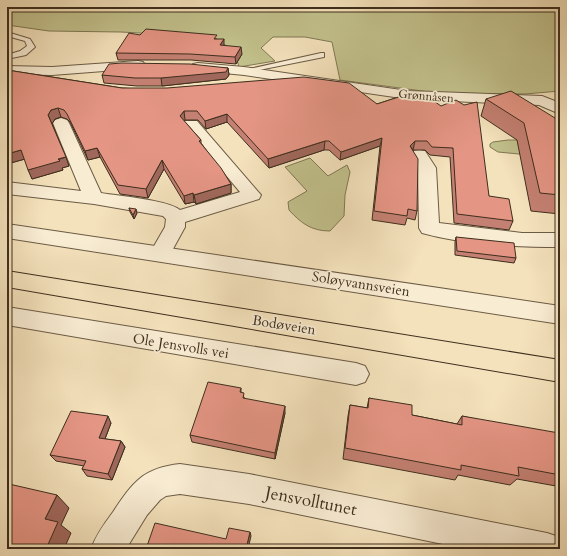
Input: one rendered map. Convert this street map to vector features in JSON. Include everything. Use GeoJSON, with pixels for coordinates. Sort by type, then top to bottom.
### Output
{"type":"FeatureCollection","features":[{"type":"Feature","properties":{"kind":"main road","name":"Bodøveien"},"geometry":{"type":"LineString","coordinates":[[7,279],[560,371]]}},
{"type":"Feature","properties":{"kind":"street"},"geometry":{"type":"LineString","coordinates":[[7,70],[52,71],[124,65],[152,65]]}},
{"type":"Feature","properties":{"kind":"street","name":"Grønnåsen"},"geometry":{"type":"LineString","coordinates":[[184,66],[244,71],[422,96],[542,101],[560,109]]}},
{"type":"Feature","properties":{"kind":"street"},"geometry":{"type":"LineString","coordinates":[[52,71],[84,84]]}},
{"type":"Feature","properties":{"kind":"street","name":"Grønnåsen"},"geometry":{"type":"LineString","coordinates":[[235,84],[292,78]]}},
{"type":"Feature","properties":{"kind":"street"},"geometry":{"type":"LineString","coordinates":[[61,123],[94,198]]}},
{"type":"Feature","properties":{"kind":"street"},"geometry":{"type":"LineString","coordinates":[[176,218],[252,195],[191,124]]}},
{"type":"Feature","properties":{"kind":"street"},"geometry":{"type":"LineString","coordinates":[[419,155],[427,168],[429,228],[448,232],[522,240],[560,240]]}},
{"type":"Feature","properties":{"kind":"street"},"geometry":{"type":"LineString","coordinates":[[7,188],[94,198],[161,209],[170,212],[176,218]]}},
{"type":"Feature","properties":{"kind":"street"},"geometry":{"type":"LineString","coordinates":[[161,253],[175,227],[176,218]]}},
{"type":"Feature","properties":{"kind":"street","name":"Soløyvannsveien"},"geometry":{"type":"LineString","coordinates":[[7,231],[161,253],[560,315]]}},
{"type":"Feature","properties":{"kind":"street","name":"Ole Jensvolls vei"},"geometry":{"type":"LineString","coordinates":[[7,316],[356,374]]}},
{"type":"Feature","properties":{"kind":"street","name":"Jensvolltunet"},"geometry":{"type":"LineString","coordinates":[[107,549],[131,510],[149,489],[162,481],[180,479],[248,489],[547,549]]}},
{"type":"Feature","properties":{"kind":"lane"},"geometry":{"type":"LineString","coordinates":[[7,34],[28,40],[32,47],[23,53],[7,56]]}},
{"type":"Feature","properties":{"kind":"lane","name":"Grønnåsen"},"geometry":{"type":"LineString","coordinates":[[244,71],[321,55]]}},
{"type":"Feature","properties":{"kind":"shaded area"},"geometry":{"type":"Polygon","coordinates":[[[7,7],[560,7],[560,91],[525,94],[437,93],[340,80],[332,42],[305,37],[273,37],[261,48],[275,61],[239,67],[234,50],[211,37],[121,32],[49,31],[7,25],[7,7]]]}},
{"type":"Feature","properties":{"kind":"shaded area"},"geometry":{"type":"Polygon","coordinates":[[[529,140],[540,156],[498,152],[490,147],[490,144],[493,142],[529,140]]]}},
{"type":"Feature","properties":{"kind":"shaded area"},"geometry":{"type":"Polygon","coordinates":[[[310,158],[328,176],[347,165],[350,172],[345,195],[344,216],[330,231],[312,228],[298,219],[289,210],[288,202],[307,191],[285,167],[310,158]]]}},
{"type":"Feature","properties":{"kind":"building"},"geometry":{"type":"Polygon","coordinates":[[[146,29],[217,35],[214,39],[224,39],[220,45],[241,47],[235,57],[190,54],[116,53],[129,33],[140,35],[146,29]]]}},
{"type":"Feature","properties":{"kind":"building"},"geometry":{"type":"Polygon","coordinates":[[[109,64],[190,64],[228,68],[226,72],[161,78],[135,78],[102,75],[109,64]]]}},
{"type":"Feature","properties":{"kind":"building"},"geometry":{"type":"Polygon","coordinates":[[[7,70],[122,88],[167,88],[304,77],[349,83],[377,104],[411,93],[421,99],[431,99],[441,106],[456,100],[464,105],[477,102],[489,196],[509,199],[513,221],[457,214],[453,148],[432,147],[427,141],[415,141],[410,146],[418,159],[417,211],[408,209],[407,216],[374,211],[382,138],[341,152],[329,141],[325,141],[268,159],[227,114],[205,121],[197,111],[184,111],[180,116],[201,140],[199,141],[221,168],[231,184],[194,195],[193,193],[184,196],[162,160],[146,189],[118,185],[97,148],[85,151],[67,114],[64,110],[58,108],[51,110],[48,115],[66,157],[58,159],[60,161],[28,170],[21,150],[7,154],[7,70]]]}},
{"type":"Feature","properties":{"kind":"building"},"geometry":{"type":"Polygon","coordinates":[[[511,91],[555,118],[560,134],[560,195],[540,193],[524,123],[486,99],[511,91]]]}},
{"type":"Feature","properties":{"kind":"building"},"geometry":{"type":"Polygon","coordinates":[[[129,208],[136,209],[133,215],[129,208]]]}},
{"type":"Feature","properties":{"kind":"building"},"geometry":{"type":"Polygon","coordinates":[[[456,237],[514,243],[516,258],[457,251],[456,237]]]}},
{"type":"Feature","properties":{"kind":"building"},"geometry":{"type":"Polygon","coordinates":[[[208,382],[241,388],[240,392],[244,393],[243,398],[285,406],[275,453],[190,435],[208,382]]]}},
{"type":"Feature","properties":{"kind":"building"},"geometry":{"type":"Polygon","coordinates":[[[369,398],[412,405],[412,415],[462,425],[462,416],[559,433],[560,475],[518,467],[519,476],[461,465],[461,470],[345,448],[350,405],[368,408],[369,398]]]}},
{"type":"Feature","properties":{"kind":"building"},"geometry":{"type":"Polygon","coordinates":[[[71,411],[108,416],[99,438],[121,441],[108,474],[82,469],[86,461],[50,455],[71,411]]]}},
{"type":"Feature","properties":{"kind":"building"},"geometry":{"type":"Polygon","coordinates":[[[9,484],[57,495],[45,519],[58,522],[46,549],[7,549],[7,487],[9,484]]]}},
{"type":"Feature","properties":{"kind":"building"},"geometry":{"type":"Polygon","coordinates":[[[155,523],[226,539],[229,528],[250,532],[246,549],[146,549],[155,523]]]}},
{"type":"Feature","properties":{"kind":"building"},"geometry":{"type":"Polygon","coordinates":[[[323,545],[343,549],[322,549],[323,545]]]}}]}
